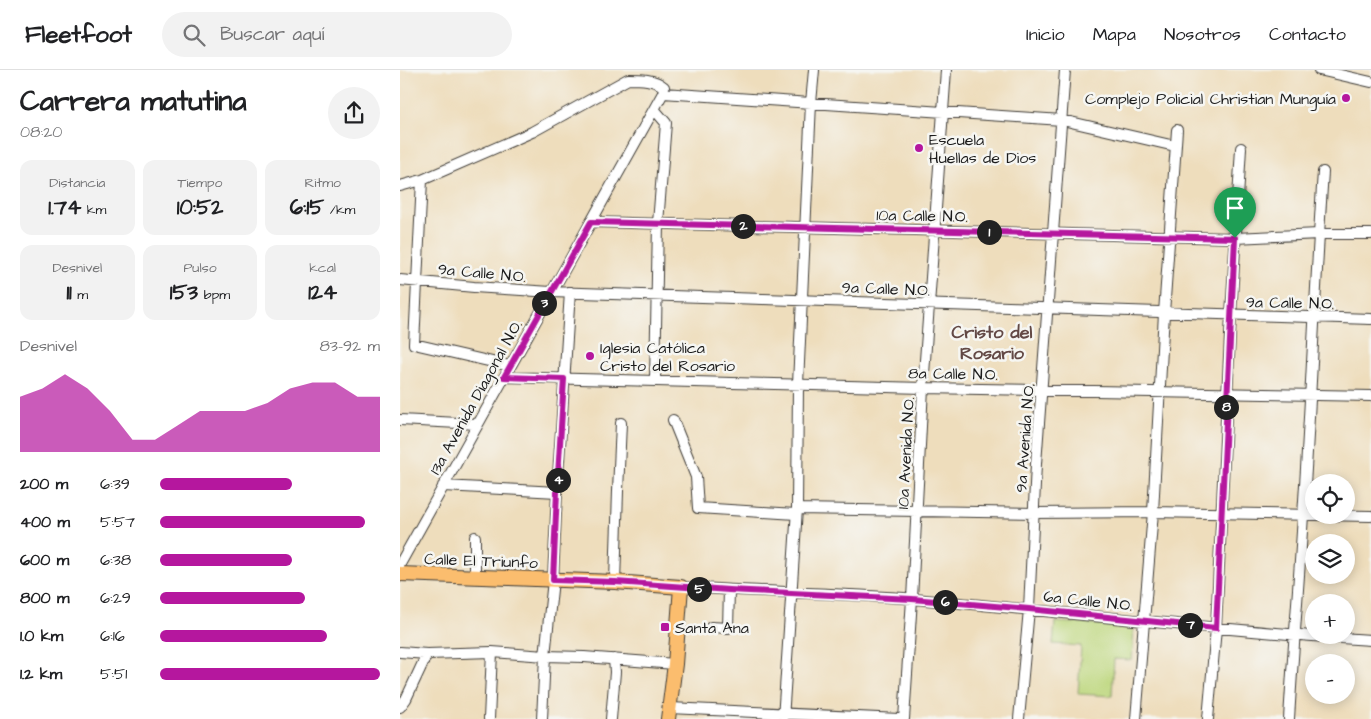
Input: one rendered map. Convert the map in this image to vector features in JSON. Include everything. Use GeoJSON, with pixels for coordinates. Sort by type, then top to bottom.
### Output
{"type":"FeatureCollection","features":[{"type":"Feature","properties":{"kind":"main road","name":"Calle El Triunfo"},"geometry":{"type":"LineString","coordinates":[[400,574],[615,582],[681,588]]}},
{"type":"Feature","properties":{"kind":"main road"},"geometry":{"type":"LineString","coordinates":[[669,714],[676,664],[681,588]]}},
{"type":"Feature","properties":{"kind":"street"},"geometry":{"type":"LineString","coordinates":[[783,716],[796,512],[798,384],[814,70]]}},
{"type":"Feature","properties":{"kind":"street","name":"10a Avenida N.O."},"geometry":{"type":"LineString","coordinates":[[904,719],[923,388],[946,70]]}},
{"type":"Feature","properties":{"kind":"street","name":"9a Avenida N.O."},"geometry":{"type":"LineString","coordinates":[[1019,719],[1029,609],[1037,448],[1065,70]]}},
{"type":"Feature","properties":{"kind":"street"},"geometry":{"type":"LineString","coordinates":[[1319,70],[1371,82]]}},
{"type":"Feature","properties":{"kind":"street"},"geometry":{"type":"LineString","coordinates":[[400,186],[422,180],[532,132],[628,79],[639,79],[660,84],[663,90],[811,103],[1062,120],[1175,146]]}},
{"type":"Feature","properties":{"kind":"street","name":"13a Avenida Diagonal N.O."},"geometry":{"type":"LineString","coordinates":[[400,564],[663,90]]}},
{"type":"Feature","properties":{"kind":"street"},"geometry":{"type":"LineString","coordinates":[[654,109],[666,123],[658,224],[655,381]]}},
{"type":"Feature","properties":{"kind":"street"},"geometry":{"type":"LineString","coordinates":[[1136,719],[1154,512],[1164,313],[1177,130]]}},
{"type":"Feature","properties":{"kind":"street"},"geometry":{"type":"LineString","coordinates":[[1208,719],[1216,628],[1241,148]]}},
{"type":"Feature","properties":{"kind":"street"},"geometry":{"type":"LineString","coordinates":[[1311,474],[1310,395],[1323,172]]}},
{"type":"Feature","properties":{"kind":"street"},"geometry":{"type":"LineString","coordinates":[[422,180],[414,344],[510,366]]}},
{"type":"Feature","properties":{"kind":"street","name":"10a Calle N.O."},"geometry":{"type":"LineString","coordinates":[[591,222],[1235,238],[1319,234],[1371,234]]}},
{"type":"Feature","properties":{"kind":"street","name":"9a Calle N.O."},"geometry":{"type":"LineString","coordinates":[[400,280],[550,292],[1371,319]]}},
{"type":"Feature","properties":{"kind":"street"},"geometry":{"type":"LineString","coordinates":[[542,719],[545,656],[553,580],[570,292]]}},
{"type":"Feature","properties":{"kind":"street","name":"8a Calle N.O."},"geometry":{"type":"LineString","coordinates":[[504,377],[923,388],[1371,396]]}},
{"type":"Feature","properties":{"kind":"street"},"geometry":{"type":"LineString","coordinates":[[400,420],[478,424]]}},
{"type":"Feature","properties":{"kind":"street"},"geometry":{"type":"LineString","coordinates":[[673,420],[696,477],[698,508],[796,512],[1154,512],[1305,515]]}},
{"type":"Feature","properties":{"kind":"street"},"geometry":{"type":"LineString","coordinates":[[615,582],[621,423]]}},
{"type":"Feature","properties":{"kind":"street"},"geometry":{"type":"LineString","coordinates":[[443,486],[557,492]]}},
{"type":"Feature","properties":{"kind":"street"},"geometry":{"type":"LineString","coordinates":[[1355,516],[1371,516]]}},
{"type":"Feature","properties":{"kind":"street"},"geometry":{"type":"LineString","coordinates":[[1289,719],[1294,636],[1310,524]]}},
{"type":"Feature","properties":{"kind":"street"},"geometry":{"type":"LineString","coordinates":[[475,536],[475,577]]}},
{"type":"Feature","properties":{"kind":"street","name":"6a Calle N.O."},"geometry":{"type":"LineString","coordinates":[[681,588],[912,599],[1294,636],[1371,640]]}},
{"type":"Feature","properties":{"kind":"street"},"geometry":{"type":"LineString","coordinates":[[711,627],[728,628],[729,590]]}},
{"type":"Feature","properties":{"kind":"street"},"geometry":{"type":"LineString","coordinates":[[400,652],[427,654],[492,652],[676,664]]}},
{"type":"Feature","properties":{"kind":"street"},"geometry":{"type":"LineString","coordinates":[[489,719],[492,652]]}},
{"type":"Feature","properties":{"kind":"street"},"geometry":{"type":"LineString","coordinates":[[400,707],[406,699],[427,654]]}},
{"type":"Feature","properties":{"kind":"street"},"geometry":{"type":"LineString","coordinates":[[611,719],[615,672],[614,659]]}},
{"type":"Feature","properties":{"kind":"street"},"geometry":{"type":"LineString","coordinates":[[669,714],[899,719]]}},
{"type":"Feature","properties":{"kind":"green space"},"geometry":{"type":"Polygon","coordinates":[[[1055,622],[1134,626],[1132,660],[1114,659],[1112,696],[1078,694],[1081,646],[1053,644],[1055,622]]]}},
{"type":"Feature","properties":{"kind":"place","name":"Complejo Policial Christian Munguía"},"geometry":{"type":"Point","coordinates":[1346,98]}},
{"type":"Feature","properties":{"kind":"place","name":"Escuela Huellas de Dios"},"geometry":{"type":"Point","coordinates":[919,148]}},
{"type":"Feature","properties":{"kind":"place","name":"Iglesia Católica Cristo del Rosario"},"geometry":{"type":"Point","coordinates":[590,356]}},
{"type":"Feature","properties":{"kind":"place","name":"Santa Ana"},"geometry":{"type":"Point","coordinates":[665,627]}},
{"type":"Feature","properties":{"kind":"district","name":"Cristo del Rosario"},"geometry":{"type":"Point","coordinates":[992,342]}},
{"type":"Feature","properties":{"kind":"route"},"geometry":{"type":"LineString","coordinates":[[591,222],[1235,238],[1216,628],[912,599],[553,580],[564,379],[504,377],[591,222]]}}]}
